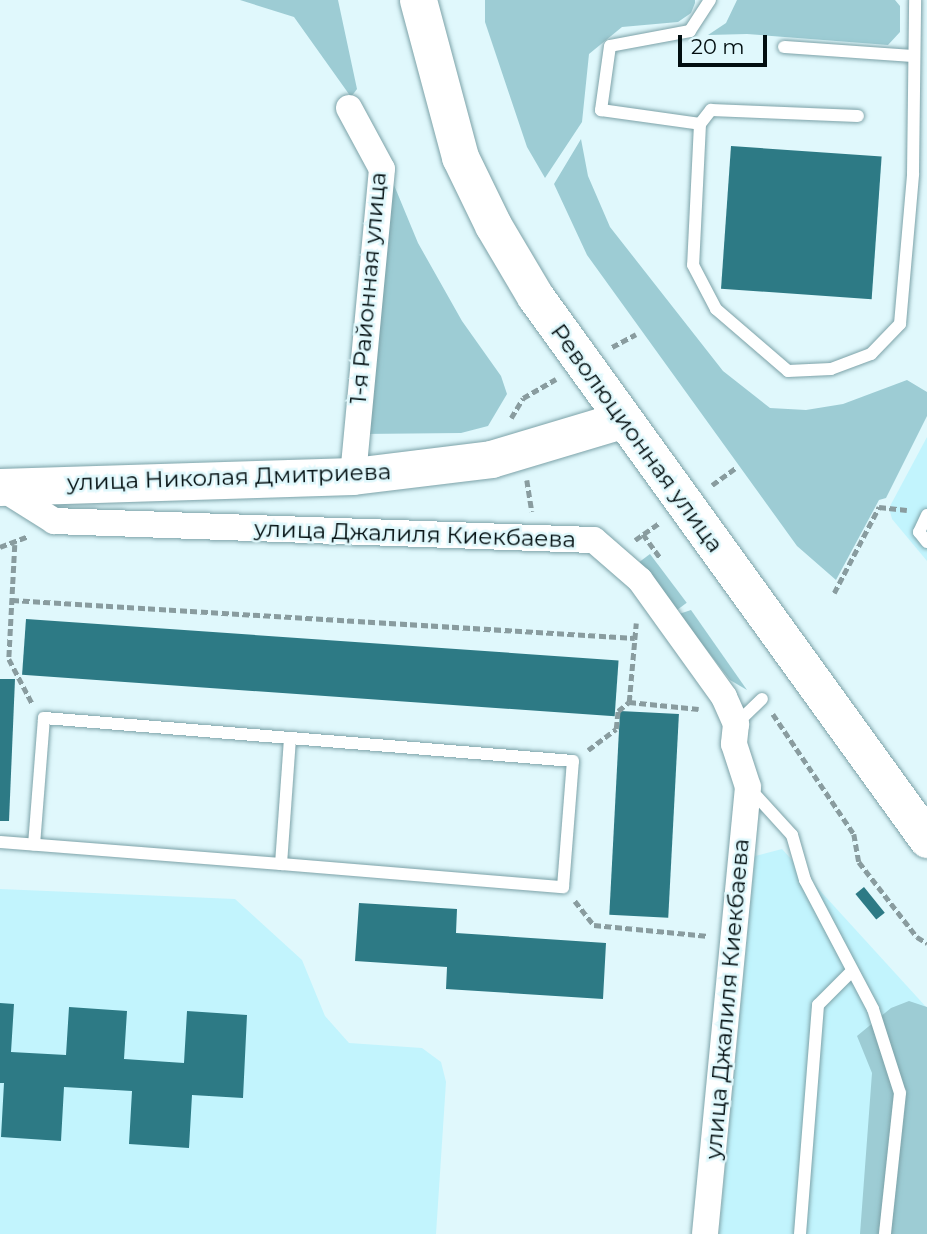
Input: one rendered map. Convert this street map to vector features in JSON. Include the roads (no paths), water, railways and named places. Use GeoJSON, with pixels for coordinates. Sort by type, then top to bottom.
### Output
{"type":"FeatureCollection","features":[{"type":"Feature","properties":{"kind":"main road","name":"Революционная улица"},"geometry":{"type":"LineString","coordinates":[[418,0],[460,157],[521,273],[621,420],[927,839]]}},
{"type":"Feature","properties":{"kind":"main road","name":"улица Николая Дмитриева"},"geometry":{"type":"LineString","coordinates":[[0,487],[353,476],[491,459],[621,420]]}},
{"type":"Feature","properties":{"kind":"street","name":"1-я Районная улица"},"geometry":{"type":"LineString","coordinates":[[349,108],[382,169],[353,476]]}},
{"type":"Feature","properties":{"kind":"street","name":"улица Джалиля Киекбаева"},"geometry":{"type":"LineString","coordinates":[[0,487],[54,521],[594,540],[640,580],[690,644],[724,697],[736,724],[734,744],[748,787],[705,1234]]}},
{"type":"Feature","properties":{"kind":"lane"},"geometry":{"type":"LineString","coordinates":[[700,124],[601,110],[610,46],[690,31],[710,0]]}},
{"type":"Feature","properties":{"kind":"lane"},"geometry":{"type":"LineString","coordinates":[[859,116],[710,110],[700,124],[693,265],[716,309],[789,371],[831,369],[871,355],[900,324],[913,174],[915,0]]}},
{"type":"Feature","properties":{"kind":"lane"},"geometry":{"type":"LineString","coordinates":[[783,47],[914,56]]}},
{"type":"Feature","properties":{"kind":"lane"},"geometry":{"type":"LineString","coordinates":[[921,513],[919,532],[927,542]]}},
{"type":"Feature","properties":{"kind":"lane"},"geometry":{"type":"LineString","coordinates":[[736,724],[762,699]]}},
{"type":"Feature","properties":{"kind":"lane"},"geometry":{"type":"LineString","coordinates":[[0,842],[34,845],[281,864],[563,887],[573,761],[44,718],[34,845]]}},
{"type":"Feature","properties":{"kind":"lane"},"geometry":{"type":"LineString","coordinates":[[281,864],[290,738]]}},
{"type":"Feature","properties":{"kind":"lane"},"geometry":{"type":"LineString","coordinates":[[748,787],[792,835],[805,880],[873,1009],[900,1093],[885,1234]]}},
{"type":"Feature","properties":{"kind":"lane"},"geometry":{"type":"LineString","coordinates":[[800,1234],[818,1005],[852,971]]}}]}
